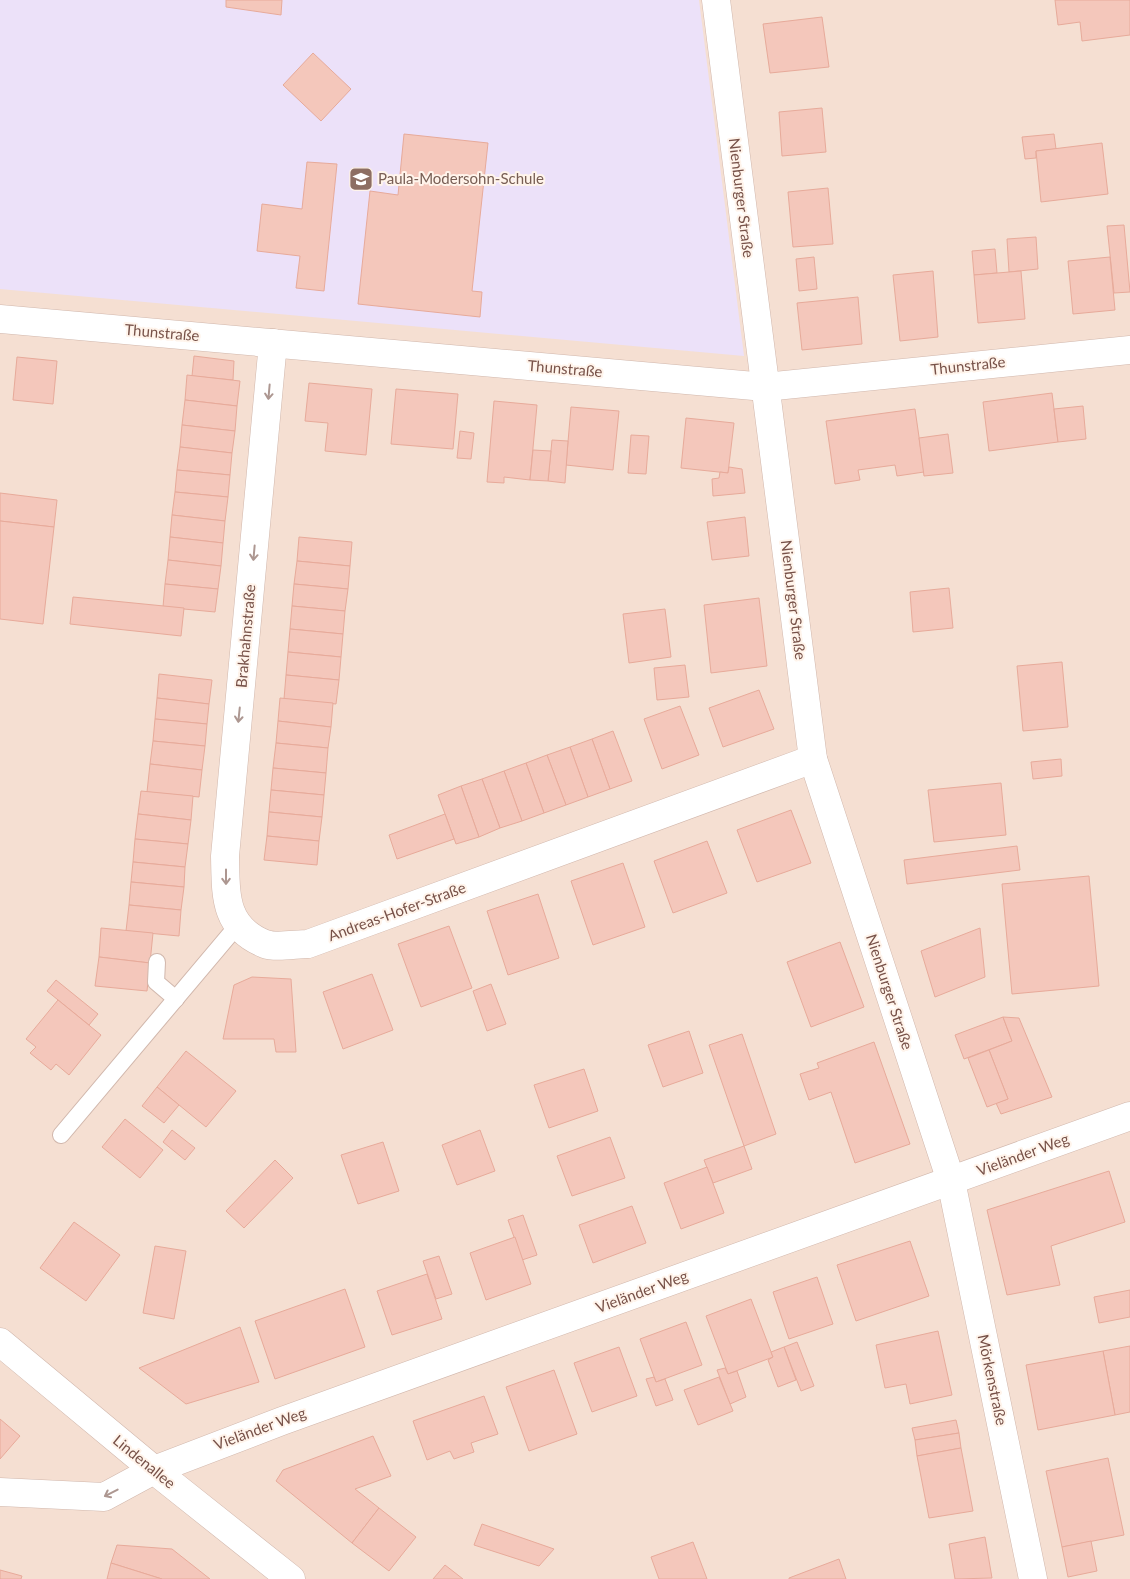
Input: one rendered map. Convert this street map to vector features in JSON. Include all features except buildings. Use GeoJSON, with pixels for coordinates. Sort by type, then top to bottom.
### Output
{"type":"FeatureCollection","features":[{"type":"Feature","properties":{"kind":"street","name":"Nienburger Straße"},"geometry":{"type":"LineString","coordinates":[[716,0],[813,759],[951,1182]]}},
{"type":"Feature","properties":{"kind":"street","name":"Thunstraße"},"geometry":{"type":"LineString","coordinates":[[0,319],[765,387],[1130,350]]}},
{"type":"Feature","properties":{"kind":"street","name":"Brakhahnstraße"},"geometry":{"type":"LineString","coordinates":[[237,926],[226,900],[225,856],[273,343]]}},
{"type":"Feature","properties":{"kind":"street","name":"Andreas-Hofer-Straße"},"geometry":{"type":"LineString","coordinates":[[237,926],[266,944],[308,944],[813,759]]}},
{"type":"Feature","properties":{"kind":"street","name":"Vieländer Weg"},"geometry":{"type":"LineString","coordinates":[[0,1492],[104,1497],[154,1470],[282,1421],[951,1182],[1130,1116]]}},
{"type":"Feature","properties":{"kind":"street","name":"Mörkenstraße"},"geometry":{"type":"LineString","coordinates":[[951,1182],[1033,1579]]}},
{"type":"Feature","properties":{"kind":"street","name":"Lindenallee"},"geometry":{"type":"LineString","coordinates":[[0,1342],[154,1470],[291,1579]]}},
{"type":"Feature","properties":{"kind":"lane"},"geometry":{"type":"LineString","coordinates":[[62,1135],[237,926]]}},
{"type":"Feature","properties":{"kind":"lane"},"geometry":{"type":"LineString","coordinates":[[156,962],[156,982],[176,999]]}},
{"type":"Feature","properties":{"kind":"shaded area"},"geometry":{"type":"Polygon","coordinates":[[[0,0],[1130,0],[1130,1579],[0,1579],[0,0]]]}},
{"type":"Feature","properties":{"kind":"shaded area","name":"Paula-Modersohn-Schule"},"geometry":{"type":"Polygon","coordinates":[[[0,0],[699,0],[744,356],[0,289],[0,0]]]}},
{"type":"Feature","properties":{"kind":"place","name":"Paula-Modersohn-Schule"},"geometry":{"type":"Point","coordinates":[361,179]}}]}
